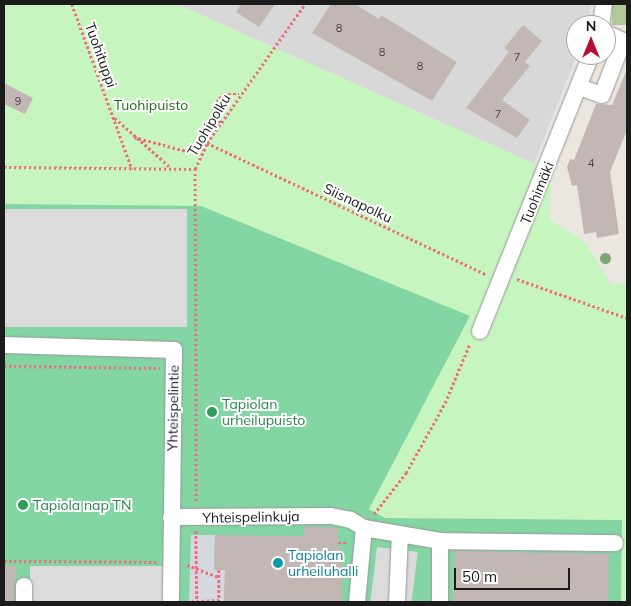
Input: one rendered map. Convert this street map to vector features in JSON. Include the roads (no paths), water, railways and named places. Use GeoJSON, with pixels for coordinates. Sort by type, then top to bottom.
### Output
{"type":"FeatureCollection","features":[{"type":"Feature","properties":{"kind":"street"},"geometry":{"type":"LineString","coordinates":[[616,38],[623,41],[616,59]]}},
{"type":"Feature","properties":{"kind":"street","name":"Tuohimäki"},"geometry":{"type":"LineString","coordinates":[[480,331],[587,65]]}},
{"type":"Feature","properties":{"kind":"street"},"geometry":{"type":"LineString","coordinates":[[579,87],[602,95],[614,65]]}},
{"type":"Feature","properties":{"kind":"street","name":"Yhteispelintie"},"geometry":{"type":"LineString","coordinates":[[4,346],[174,350],[171,602]]}},
{"type":"Feature","properties":{"kind":"street","name":"Yhteispelinkuja"},"geometry":{"type":"LineString","coordinates":[[172,517],[331,516],[351,520],[364,528],[440,541],[616,542]]}},
{"type":"Feature","properties":{"kind":"street"},"geometry":{"type":"LineString","coordinates":[[357,602],[364,528]]}},
{"type":"Feature","properties":{"kind":"street"},"geometry":{"type":"LineString","coordinates":[[397,602],[400,534]]}},
{"type":"Feature","properties":{"kind":"street"},"geometry":{"type":"LineString","coordinates":[[440,541],[440,602]]}},
{"type":"Feature","properties":{"kind":"place","name":"Tapiolan urheilupuisto"},"geometry":{"type":"Point","coordinates":[212,412]}},
{"type":"Feature","properties":{"kind":"place","name":"Tapiola nap TN"},"geometry":{"type":"Point","coordinates":[23,505]}},
{"type":"Feature","properties":{"kind":"place","name":"Tapiolan urheiluhalli"},"geometry":{"type":"Point","coordinates":[278,563]}},
{"type":"Feature","properties":{"kind":"park label","name":"Tuohipuisto"},"geometry":{"type":"Point","coordinates":[151,105]}}]}
